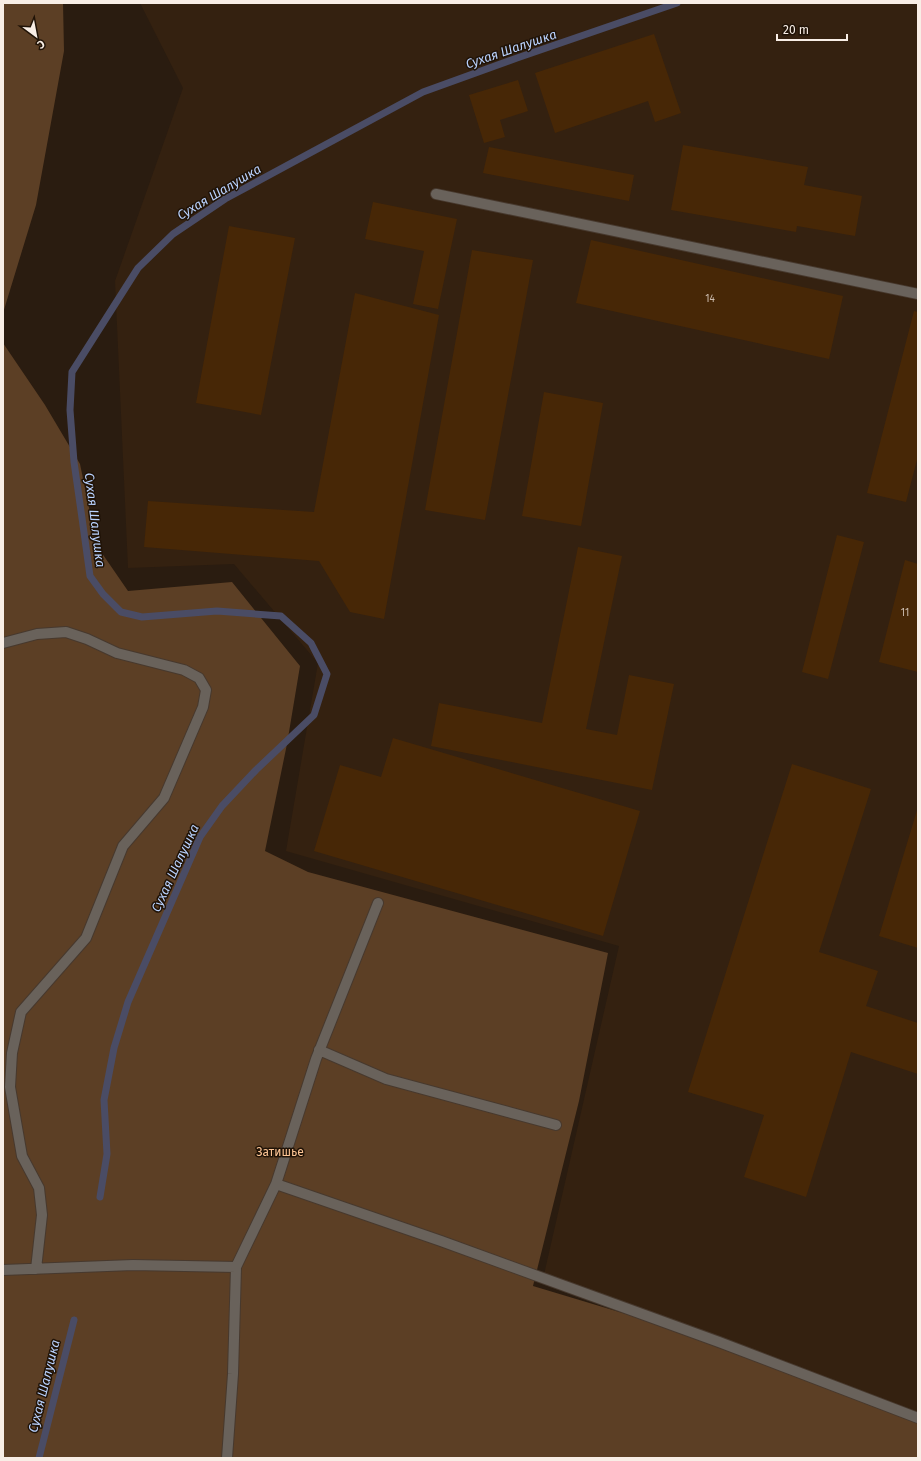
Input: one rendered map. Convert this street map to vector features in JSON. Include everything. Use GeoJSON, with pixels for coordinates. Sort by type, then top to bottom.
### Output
{"type":"FeatureCollection","features":[{"type":"Feature","properties":{"kind":"lane"},"geometry":{"type":"LineString","coordinates":[[436,194],[918,294]]}},
{"type":"Feature","properties":{"kind":"lane"},"geometry":{"type":"LineString","coordinates":[[3,643],[37,634],[66,632],[87,639],[117,653],[184,670],[199,678],[206,690],[203,707],[164,798],[124,846],[86,938],[21,1012],[12,1053],[10,1087],[22,1156],[39,1188],[42,1215],[36,1269]]}},
{"type":"Feature","properties":{"kind":"lane"},"geometry":{"type":"LineString","coordinates":[[227,1458],[233,1374],[236,1267],[276,1184],[319,1050],[378,903]]}},
{"type":"Feature","properties":{"kind":"lane"},"geometry":{"type":"LineString","coordinates":[[319,1050],[386,1079],[556,1125]]}},
{"type":"Feature","properties":{"kind":"lane"},"geometry":{"type":"LineString","coordinates":[[276,1184],[456,1246],[719,1342],[918,1418]]}},
{"type":"Feature","properties":{"kind":"lane"},"geometry":{"type":"LineString","coordinates":[[3,1270],[133,1265],[236,1267]]}},
{"type":"Feature","properties":{"kind":"shaded area"},"geometry":{"type":"Polygon","coordinates":[[[140,3],[918,3],[918,1415],[543,1279],[619,946],[286,851],[318,663],[234,564],[128,568],[115,281],[183,88],[140,3]]]}},
{"type":"Feature","properties":{"kind":"green space"},"geometry":{"type":"Polygon","coordinates":[[[3,3],[63,3],[64,51],[36,205],[3,313],[3,3]]]}},
{"type":"Feature","properties":{"kind":"green space","name":"Затишье"},"geometry":{"type":"Polygon","coordinates":[[[3,343],[45,405],[80,464],[97,546],[128,591],[232,582],[300,666],[287,744],[265,851],[308,872],[608,953],[579,1101],[533,1286],[719,1342],[918,1418],[918,1458],[3,1458],[3,343]]]}},
{"type":"Feature","properties":{"kind":"building"},"geometry":{"type":"Polygon","coordinates":[[[654,34],[681,113],[655,122],[648,101],[555,133],[535,73],[654,34]]]}},
{"type":"Feature","properties":{"kind":"building"},"geometry":{"type":"Polygon","coordinates":[[[518,80],[528,111],[500,120],[505,137],[484,143],[469,95],[518,80]]]}},
{"type":"Feature","properties":{"kind":"building"},"geometry":{"type":"Polygon","coordinates":[[[683,145],[808,167],[804,185],[862,196],[855,236],[797,226],[796,232],[671,210],[683,145]]]}},
{"type":"Feature","properties":{"kind":"building"},"geometry":{"type":"Polygon","coordinates":[[[489,147],[634,175],[629,201],[483,173],[489,147]]]}},
{"type":"Feature","properties":{"kind":"building"},"geometry":{"type":"Polygon","coordinates":[[[373,202],[457,219],[438,309],[413,304],[424,251],[365,239],[373,202]]]}},
{"type":"Feature","properties":{"kind":"building"},"geometry":{"type":"Polygon","coordinates":[[[229,226],[295,238],[261,415],[196,403],[229,226]]]}},
{"type":"Feature","properties":{"kind":"building"},"geometry":{"type":"Polygon","coordinates":[[[591,240],[843,296],[829,359],[576,303],[591,240]]]}},
{"type":"Feature","properties":{"kind":"building"},"geometry":{"type":"Polygon","coordinates":[[[472,250],[533,260],[485,520],[425,510],[472,250]]]}},
{"type":"Feature","properties":{"kind":"building"},"geometry":{"type":"Polygon","coordinates":[[[355,293],[439,315],[384,619],[350,612],[319,561],[144,547],[148,501],[314,512],[355,293]]]}},
{"type":"Feature","properties":{"kind":"building"},"geometry":{"type":"Polygon","coordinates":[[[914,311],[918,312],[918,456],[906,502],[867,493],[914,311]]]}},
{"type":"Feature","properties":{"kind":"building"},"geometry":{"type":"Polygon","coordinates":[[[544,392],[603,403],[581,526],[522,516],[544,392]]]}},
{"type":"Feature","properties":{"kind":"building"},"geometry":{"type":"Polygon","coordinates":[[[837,535],[864,542],[828,679],[802,672],[837,535]]]}},
{"type":"Feature","properties":{"kind":"building"},"geometry":{"type":"Polygon","coordinates":[[[578,547],[622,556],[586,729],[617,735],[629,675],[674,684],[652,790],[431,746],[439,703],[542,723],[578,547]]]}},
{"type":"Feature","properties":{"kind":"building"},"geometry":{"type":"Polygon","coordinates":[[[905,560],[918,564],[918,672],[879,662],[905,560]]]}},
{"type":"Feature","properties":{"kind":"building"},"geometry":{"type":"Polygon","coordinates":[[[393,738],[640,811],[603,936],[314,851],[340,765],[381,777],[393,738]]]}},
{"type":"Feature","properties":{"kind":"building"},"geometry":{"type":"Polygon","coordinates":[[[792,764],[871,789],[819,952],[878,971],[866,1006],[918,1023],[918,1074],[851,1052],[806,1197],[744,1177],[764,1115],[688,1092],[792,764]]]}},
{"type":"Feature","properties":{"kind":"building"},"geometry":{"type":"Polygon","coordinates":[[[918,807],[918,948],[879,936],[918,807]]]}},
{"type":"Feature","properties":{"kind":"waterway","name":"Сухая Шалушка"},"geometry":{"type":"LineString","coordinates":[[100,1197],[107,1154],[104,1100],[114,1048],[128,1002],[200,837],[222,806],[256,770],[314,715],[327,674],[311,643],[281,616],[217,611],[142,617],[121,612],[103,594],[90,576],[74,462],[70,410],[72,372],[138,268],[173,234],[225,199],[423,92],[677,3]]}},
{"type":"Feature","properties":{"kind":"waterway","name":"Сухая Шалушка"},"geometry":{"type":"LineString","coordinates":[[39,1458],[74,1320]]}}]}
